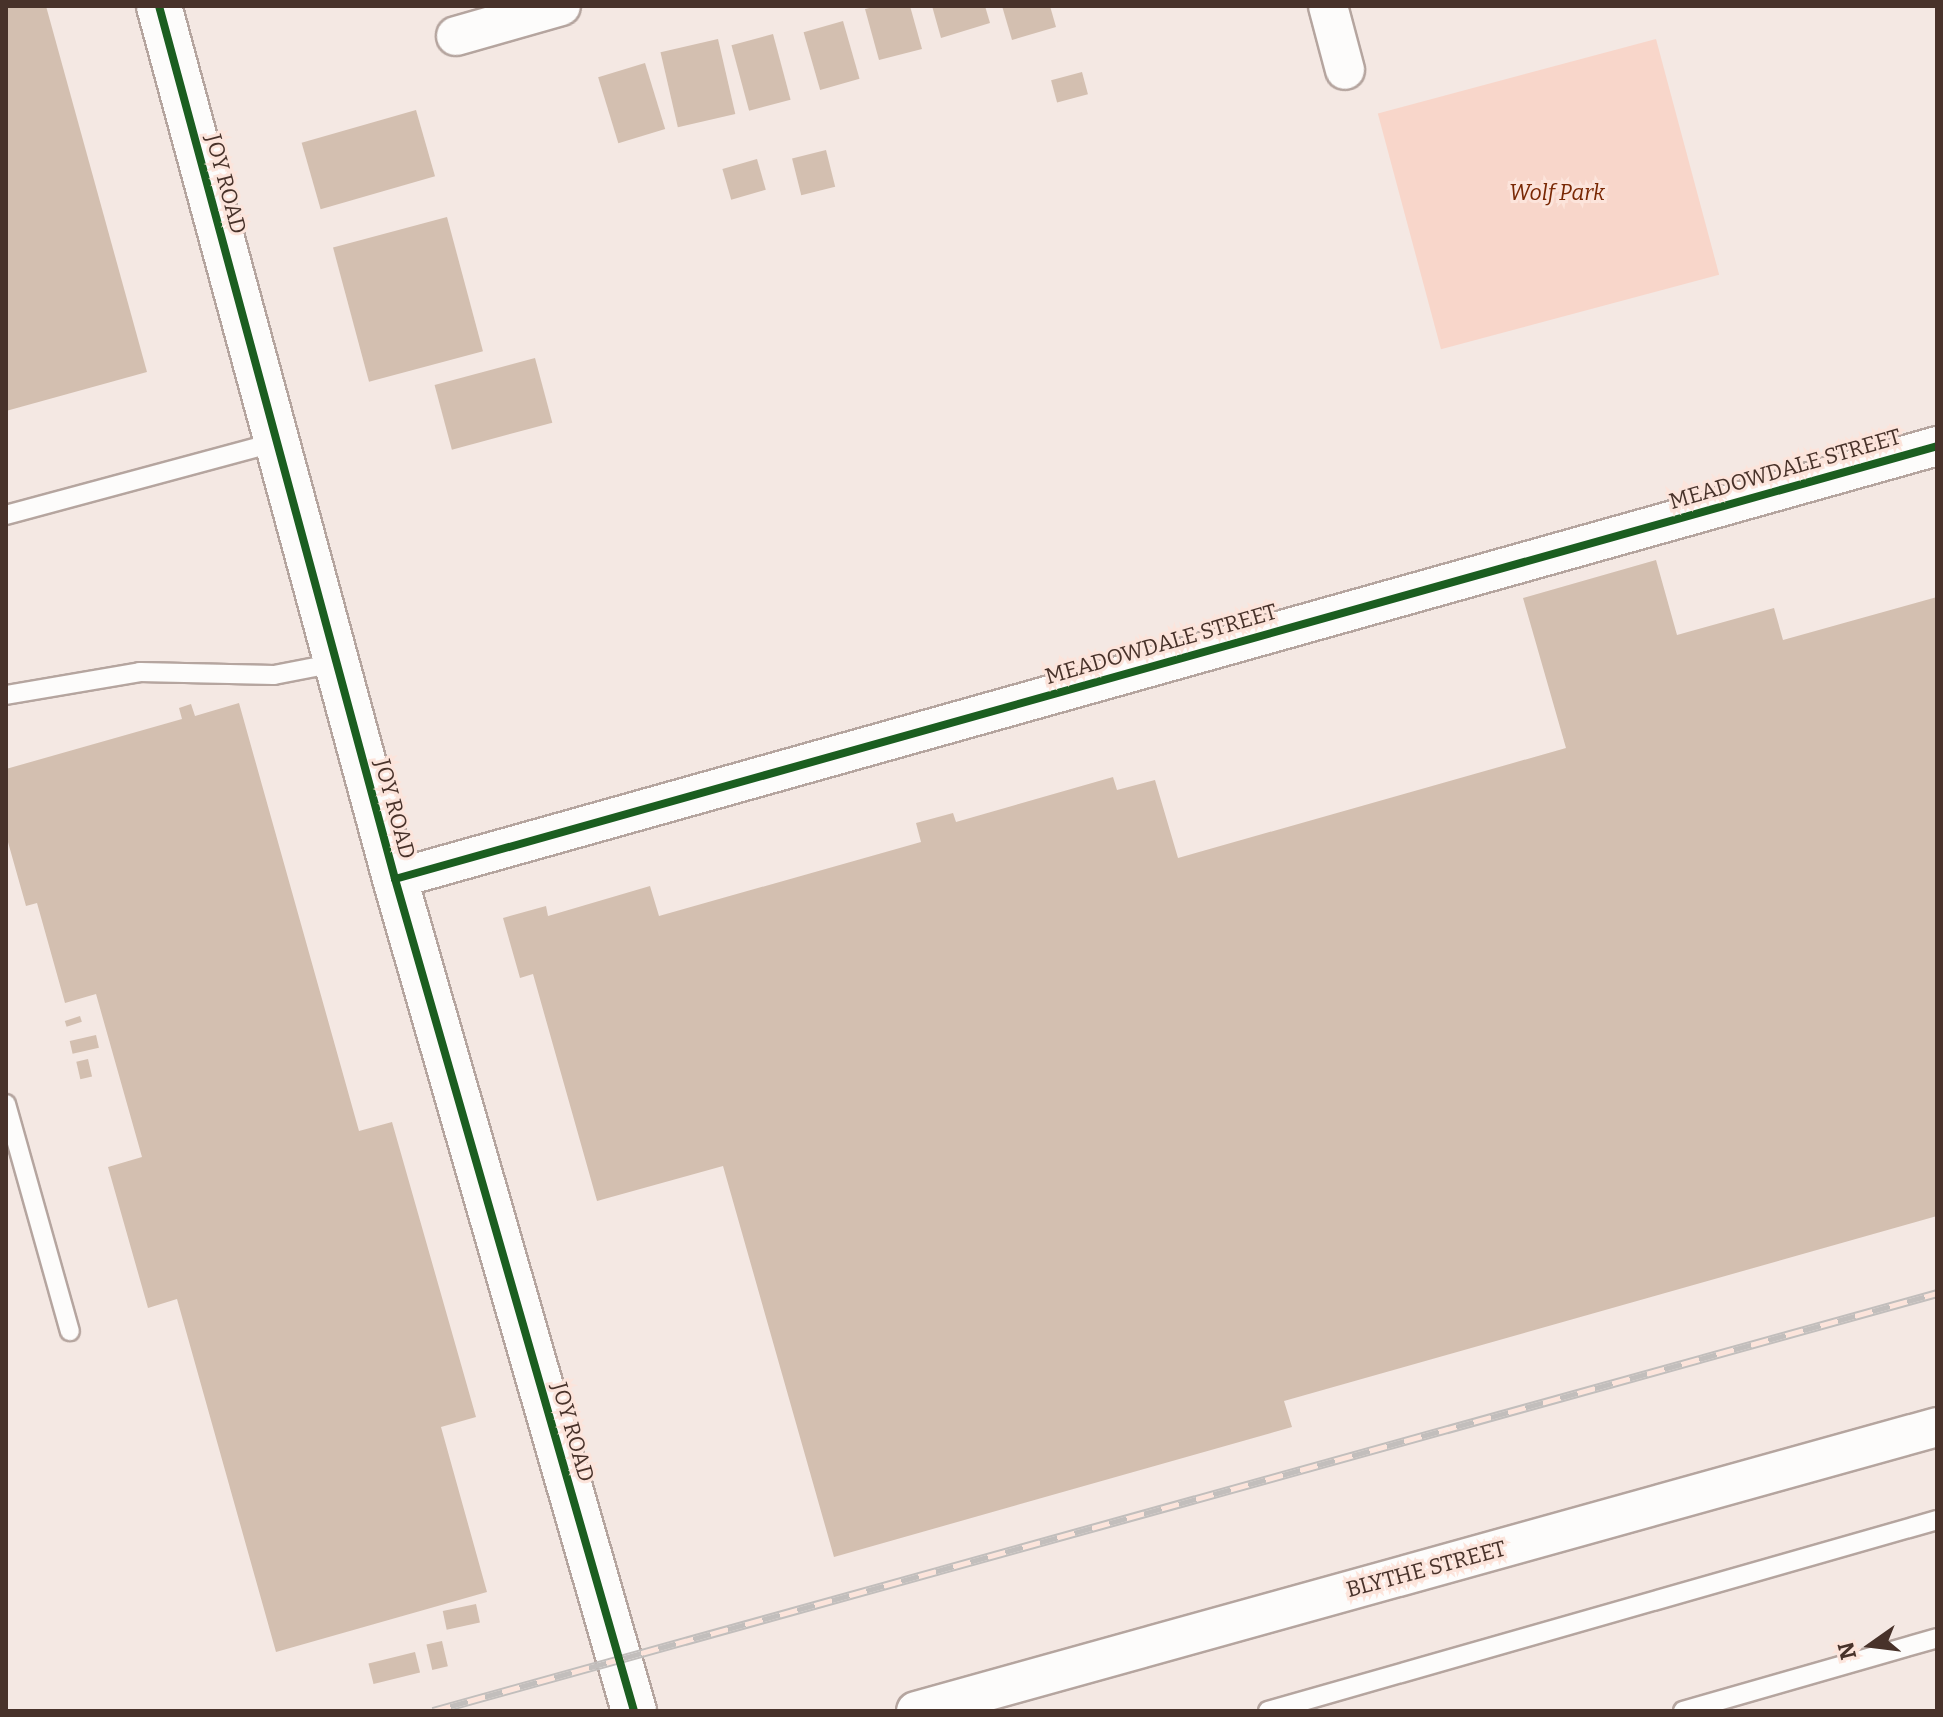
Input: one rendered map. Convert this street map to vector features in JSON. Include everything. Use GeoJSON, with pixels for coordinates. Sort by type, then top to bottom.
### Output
{"type":"FeatureCollection","features":[{"type":"Feature","properties":{"kind":"street","name":"JOY ROAD"},"geometry":{"type":"LineString","coordinates":[[159,6],[395,879],[634,1711]]}},
{"type":"Feature","properties":{"kind":"street"},"geometry":{"type":"LineString","coordinates":[[456,36],[561,6]]}},
{"type":"Feature","properties":{"kind":"street"},"geometry":{"type":"LineString","coordinates":[[1328,6],[1345,70]]}},
{"type":"Feature","properties":{"kind":"street","name":"MEADOWDALE STREET"},"geometry":{"type":"LineString","coordinates":[[395,879],[1937,446]]}},
{"type":"Feature","properties":{"kind":"street","name":"BLYTHE STREET"},"geometry":{"type":"LineString","coordinates":[[916,1711],[1937,1427]]}},
{"type":"Feature","properties":{"kind":"lane"},"geometry":{"type":"LineString","coordinates":[[6,515],[277,442]]}},
{"type":"Feature","properties":{"kind":"lane"},"geometry":{"type":"LineString","coordinates":[[6,695],[140,672],[274,675],[337,662]]}},
{"type":"Feature","properties":{"kind":"lane"},"geometry":{"type":"LineString","coordinates":[[6,1104],[70,1331]]}},
{"type":"Feature","properties":{"kind":"lane"},"geometry":{"type":"LineString","coordinates":[[1268,1711],[1937,1520]]}},
{"type":"Feature","properties":{"kind":"lane"},"geometry":{"type":"LineString","coordinates":[[1683,1711],[1937,1638]]}},
{"type":"Feature","properties":{"kind":"green space","name":"Wolf Park"},"geometry":{"type":"Polygon","coordinates":[[[1656,39],[1719,275],[1441,349],[1378,114],[1656,39]]]}},
{"type":"Feature","properties":{"kind":"building"},"geometry":{"type":"Polygon","coordinates":[[[6,6],[46,6],[147,372],[6,411],[6,6]]]}},
{"type":"Feature","properties":{"kind":"building"},"geometry":{"type":"Polygon","coordinates":[[[910,6],[922,49],[879,60],[865,9],[910,6]]]}},
{"type":"Feature","properties":{"kind":"building"},"geometry":{"type":"Polygon","coordinates":[[[932,6],[985,6],[990,23],[941,38],[932,6]]]}},
{"type":"Feature","properties":{"kind":"building"},"geometry":{"type":"Polygon","coordinates":[[[1002,6],[1050,6],[1056,27],[1012,40],[1002,6]]]}},
{"type":"Feature","properties":{"kind":"building"},"geometry":{"type":"Polygon","coordinates":[[[843,21],[860,79],[820,90],[804,32],[843,21]]]}},
{"type":"Feature","properties":{"kind":"building"},"geometry":{"type":"Polygon","coordinates":[[[773,34],[791,100],[749,111],[731,45],[773,34]]]}},
{"type":"Feature","properties":{"kind":"building"},"geometry":{"type":"Polygon","coordinates":[[[718,39],[735,114],[678,127],[661,52],[718,39]]]}},
{"type":"Feature","properties":{"kind":"building"},"geometry":{"type":"Polygon","coordinates":[[[645,63],[665,129],[618,143],[598,77],[645,63]]]}},
{"type":"Feature","properties":{"kind":"building"},"geometry":{"type":"Polygon","coordinates":[[[1082,72],[1088,94],[1057,102],[1051,80],[1082,72]]]}},
{"type":"Feature","properties":{"kind":"building"},"geometry":{"type":"Polygon","coordinates":[[[416,110],[435,176],[321,209],[302,143],[416,110]]]}},
{"type":"Feature","properties":{"kind":"building"},"geometry":{"type":"Polygon","coordinates":[[[826,150],[835,187],[801,195],[792,158],[826,150]]]}},
{"type":"Feature","properties":{"kind":"building"},"geometry":{"type":"Polygon","coordinates":[[[757,159],[766,190],[731,200],[722,169],[757,159]]]}},
{"type":"Feature","properties":{"kind":"building"},"geometry":{"type":"Polygon","coordinates":[[[447,217],[483,351],[369,382],[333,248],[447,217]]]}},
{"type":"Feature","properties":{"kind":"building"},"geometry":{"type":"Polygon","coordinates":[[[535,358],[552,423],[452,450],[435,385],[535,358]]]}},
{"type":"Feature","properties":{"kind":"building"},"geometry":{"type":"Polygon","coordinates":[[[1656,560],[1677,635],[1774,608],[1783,640],[1937,597],[1937,1216],[1284,1401],[1292,1427],[834,1557],[723,1166],[597,1201],[533,974],[520,978],[503,918],[546,906],[548,916],[650,886],[659,916],[921,842],[916,823],[953,813],[956,822],[1113,777],[1117,790],[1155,780],[1178,858],[1566,748],[1523,598],[1656,560]]]}},
{"type":"Feature","properties":{"kind":"building"},"geometry":{"type":"Polygon","coordinates":[[[239,703],[359,1131],[392,1122],[476,1417],[441,1427],[487,1592],[276,1652],[177,1299],[148,1308],[108,1167],[142,1157],[96,994],[65,1003],[37,903],[26,906],[6,835],[6,769],[182,719],[179,708],[191,704],[195,716],[239,703]]]}},
{"type":"Feature","properties":{"kind":"building"},"geometry":{"type":"Polygon","coordinates":[[[80,1016],[82,1022],[67,1027],[65,1021],[80,1016]]]}},
{"type":"Feature","properties":{"kind":"building"},"geometry":{"type":"Polygon","coordinates":[[[96,1035],[99,1048],[73,1054],[70,1041],[96,1035]]]}},
{"type":"Feature","properties":{"kind":"building"},"geometry":{"type":"Polygon","coordinates":[[[88,1059],[92,1077],[80,1079],[76,1062],[88,1059]]]}},
{"type":"Feature","properties":{"kind":"building"},"geometry":{"type":"Polygon","coordinates":[[[476,1604],[480,1623],[447,1630],[443,1611],[476,1604]]]}},
{"type":"Feature","properties":{"kind":"building"},"geometry":{"type":"Polygon","coordinates":[[[442,1641],[448,1666],[432,1670],[426,1645],[442,1641]]]}},
{"type":"Feature","properties":{"kind":"building"},"geometry":{"type":"Polygon","coordinates":[[[415,1652],[420,1672],[374,1684],[368,1664],[415,1652]]]}},
{"type":"Feature","properties":{"kind":"railway"},"geometry":{"type":"LineString","coordinates":[[433,1711],[1937,1293]]}},
{"type":"Feature","properties":{"kind":"cycle path"},"geometry":{"type":"LineString","coordinates":[[159,6],[395,879],[634,1711]]}},
{"type":"Feature","properties":{"kind":"cycle path"},"geometry":{"type":"LineString","coordinates":[[395,879],[1937,446]]}}]}
